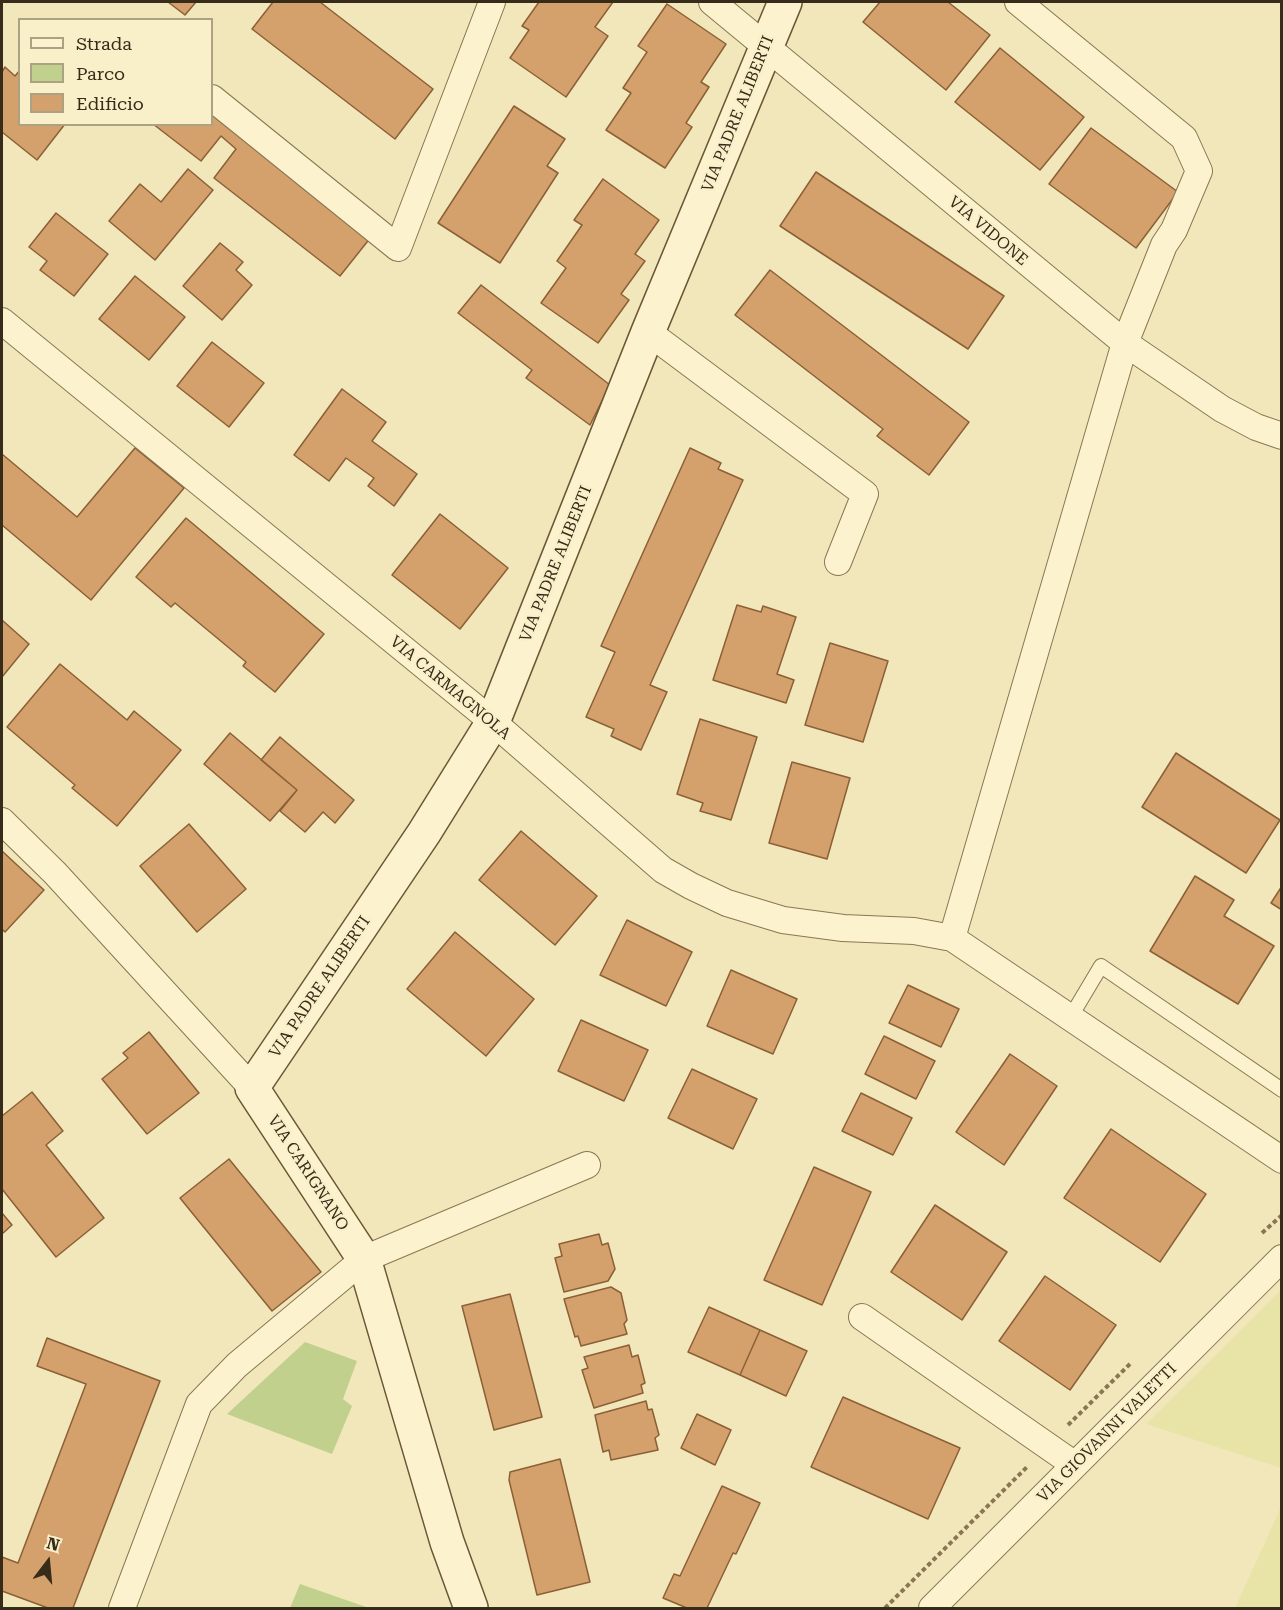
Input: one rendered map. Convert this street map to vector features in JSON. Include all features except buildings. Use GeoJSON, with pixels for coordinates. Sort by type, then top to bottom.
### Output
{"type":"FeatureCollection","features":[{"type":"Feature","properties":{"kind":"street"},"geometry":{"type":"LineString","coordinates":[[213,99],[398,248],[492,2]]}},
{"type":"Feature","properties":{"kind":"street","name":"VIA VIDONE"},"geometry":{"type":"LineString","coordinates":[[712,2],[1125,343],[1222,409],[1256,427],[1281,436]]}},
{"type":"Feature","properties":{"kind":"street","name":"VIA PADRE ALIBERTI"},"geometry":{"type":"LineString","coordinates":[[252,1088],[424,833],[492,722],[648,332],[785,2]]}},
{"type":"Feature","properties":{"kind":"street"},"geometry":{"type":"LineString","coordinates":[[1018,2],[1184,138],[1199,171],[1174,230],[1164,246],[1125,343],[952,938],[1281,1160]]}},
{"type":"Feature","properties":{"kind":"street","name":"VIA CARMAGNOLA"},"geometry":{"type":"LineString","coordinates":[[2,321],[492,722],[663,870],[727,903],[783,920],[843,928],[915,930],[952,938]]}},
{"type":"Feature","properties":{"kind":"street"},"geometry":{"type":"LineString","coordinates":[[648,332],[865,494],[838,562]]}},
{"type":"Feature","properties":{"kind":"street","name":"VIA CARIGNANO"},"geometry":{"type":"LineString","coordinates":[[2,821],[56,873],[252,1088],[364,1259],[447,1542],[471,1608]]}},
{"type":"Feature","properties":{"kind":"street"},"geometry":{"type":"LineString","coordinates":[[122,1608],[199,1404],[237,1365],[364,1259],[587,1165]]}},
{"type":"Feature","properties":{"kind":"street","name":"VIA GIOVANNI VALETTI"},"geometry":{"type":"LineString","coordinates":[[932,1608],[1281,1258]]}},
{"type":"Feature","properties":{"kind":"street"},"geometry":{"type":"LineString","coordinates":[[862,1317],[1075,1466]]}},
{"type":"Feature","properties":{"kind":"lane"},"geometry":{"type":"LineString","coordinates":[[1070,1018],[1101,966],[1281,1090]]}},
{"type":"Feature","properties":{"kind":"shaded area"},"geometry":{"type":"Polygon","coordinates":[[[1281,1290],[1281,1468],[1146,1424],[1281,1290]]]}},
{"type":"Feature","properties":{"kind":"shaded area"},"geometry":{"type":"Polygon","coordinates":[[[1281,1507],[1281,1608],[1235,1608],[1281,1507]]]}},
{"type":"Feature","properties":{"kind":"green space"},"geometry":{"type":"Polygon","coordinates":[[[305,1342],[357,1361],[343,1399],[352,1406],[332,1454],[227,1414],[305,1342]]]}},
{"type":"Feature","properties":{"kind":"green space"},"geometry":{"type":"Polygon","coordinates":[[[300,1584],[369,1608],[290,1608],[300,1584]]]}}]}
